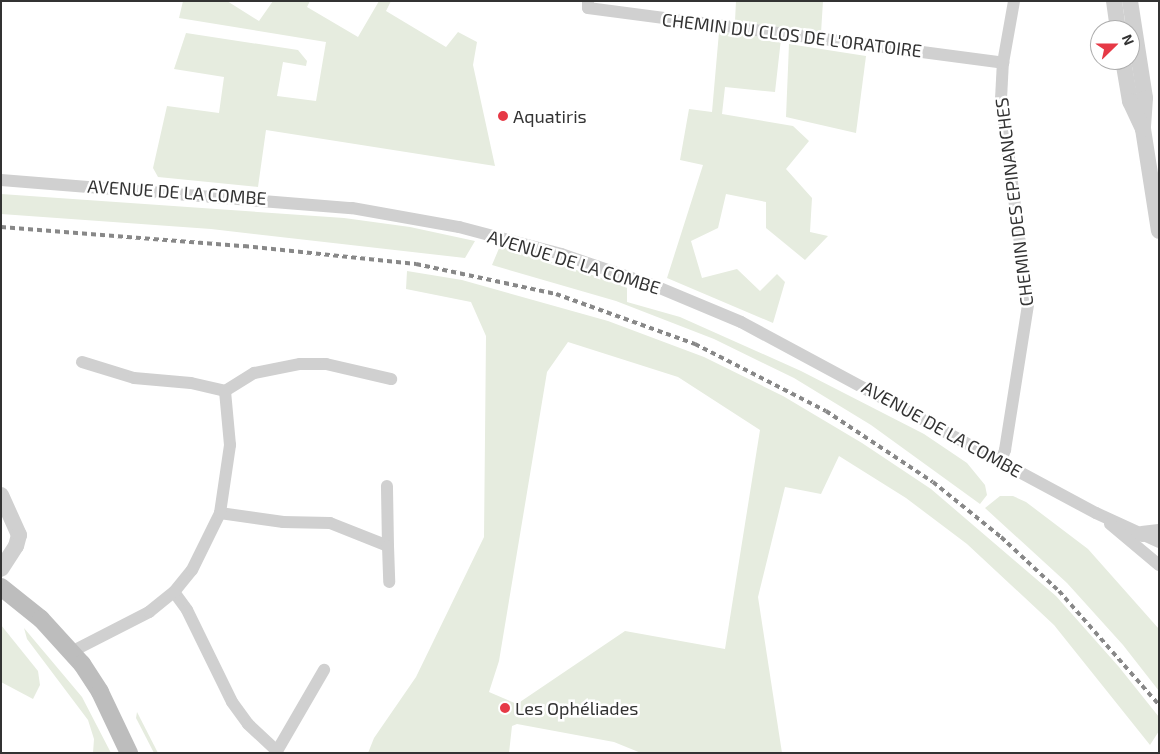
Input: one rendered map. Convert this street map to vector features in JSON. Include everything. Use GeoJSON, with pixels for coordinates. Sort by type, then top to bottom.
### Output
{"type":"FeatureCollection","features":[{"type":"Feature","properties":{"kind":"main road"},"geometry":{"type":"LineString","coordinates":[[1,587],[33,612],[71,652],[100,692],[129,753]]}},
{"type":"Feature","properties":{"kind":"street","name":"CHEMIN DU CLOS DE L'ORATOIRE"},"geometry":{"type":"LineString","coordinates":[[588,1],[588,8],[1003,63]]}},
{"type":"Feature","properties":{"kind":"street","name":"CHEMIN DES EPINANCHES"},"geometry":{"type":"LineString","coordinates":[[1001,460],[1007,441],[1028,304],[1002,116],[1003,63],[1014,1]]}},
{"type":"Feature","properties":{"kind":"street"},"geometry":{"type":"LineString","coordinates":[[1114,1],[1117,20]]}},
{"type":"Feature","properties":{"kind":"street"},"geometry":{"type":"LineString","coordinates":[[1130,1],[1144,88],[1143,129],[1159,231]]}},
{"type":"Feature","properties":{"kind":"street"},"geometry":{"type":"LineString","coordinates":[[1125,70],[1130,101],[1143,129]]}},
{"type":"Feature","properties":{"kind":"street","name":"AVENUE DE LA COMBE"},"geometry":{"type":"LineString","coordinates":[[1,180],[316,203],[423,220],[530,245],[629,276],[741,322],[1001,460],[1096,513],[1159,542]]}},
{"type":"Feature","properties":{"kind":"street"},"geometry":{"type":"LineString","coordinates":[[82,362],[134,378],[191,383],[225,391],[254,373],[300,364],[326,364],[391,380]]}},
{"type":"Feature","properties":{"kind":"street"},"geometry":{"type":"LineString","coordinates":[[71,652],[149,612],[174,592],[192,570],[220,513],[230,445],[225,391]]}},
{"type":"Feature","properties":{"kind":"street"},"geometry":{"type":"LineString","coordinates":[[387,486],[389,582]]}},
{"type":"Feature","properties":{"kind":"street"},"geometry":{"type":"LineString","coordinates":[[1,495],[18,535],[16,546],[1,569]]}},
{"type":"Feature","properties":{"kind":"street"},"geometry":{"type":"LineString","coordinates":[[220,513],[266,520],[330,523],[388,546]]}},
{"type":"Feature","properties":{"kind":"street","name":"AVENUE DE LA COMBE"},"geometry":{"type":"LineString","coordinates":[[1096,513],[1159,565]]}},
{"type":"Feature","properties":{"kind":"street"},"geometry":{"type":"LineString","coordinates":[[1142,534],[1159,532]]}},
{"type":"Feature","properties":{"kind":"street"},"geometry":{"type":"LineString","coordinates":[[174,592],[187,610],[232,702],[248,724],[277,752],[324,670]]}},
{"type":"Feature","properties":{"kind":"shaded area"},"geometry":{"type":"Polygon","coordinates":[[[183,1],[227,1],[259,21],[273,1],[310,1],[307,7],[358,37],[379,1],[391,1],[386,11],[446,47],[458,32],[477,42],[473,65],[495,166],[266,130],[258,187],[158,177],[153,168],[167,106],[219,113],[224,77],[174,69],[186,33],[298,50],[307,61],[306,66],[283,62],[277,96],[316,101],[326,42],[179,18],[183,1]]]}},
{"type":"Feature","properties":{"kind":"shaded area"},"geometry":{"type":"Polygon","coordinates":[[[736,1],[823,1],[821,33],[735,21],[736,1]]]}},
{"type":"Feature","properties":{"kind":"shaded area"},"geometry":{"type":"Polygon","coordinates":[[[719,32],[781,39],[775,92],[725,87],[722,114],[793,126],[809,141],[786,169],[812,198],[810,232],[828,236],[805,260],[766,228],[766,202],[726,194],[718,228],[691,241],[702,278],[737,269],[760,291],[777,274],[785,282],[773,323],[667,278],[703,165],[680,160],[689,109],[712,112],[719,32]]]}},
{"type":"Feature","properties":{"kind":"shaded area"},"geometry":{"type":"Polygon","coordinates":[[[789,44],[866,56],[856,133],[786,117],[789,44]]]}},
{"type":"Feature","properties":{"kind":"shaded area"},"geometry":{"type":"Polygon","coordinates":[[[1,194],[344,218],[410,227],[475,241],[465,258],[211,229],[1,214],[1,194]]]}},
{"type":"Feature","properties":{"kind":"shaded area"},"geometry":{"type":"Polygon","coordinates":[[[500,246],[627,286],[627,302],[680,317],[801,371],[924,434],[967,463],[985,485],[987,495],[980,504],[871,425],[794,378],[714,339],[616,301],[492,265],[500,246]]]}},
{"type":"Feature","properties":{"kind":"shaded area"},"geometry":{"type":"Polygon","coordinates":[[[407,271],[462,280],[608,321],[704,357],[783,396],[862,443],[931,489],[1056,596],[1119,667],[1159,717],[1159,731],[1150,745],[1054,625],[967,544],[906,498],[839,456],[821,494],[785,487],[758,597],[782,753],[641,753],[614,742],[517,724],[512,726],[509,753],[368,753],[374,738],[416,677],[484,537],[486,336],[471,302],[406,289],[407,271]],[[568,342],[547,372],[499,661],[489,692],[517,704],[625,631],[725,649],[760,430],[678,377],[568,342]]]}},
{"type":"Feature","properties":{"kind":"shaded area"},"geometry":{"type":"Polygon","coordinates":[[[1000,496],[1013,496],[1026,502],[1088,549],[1159,629],[1159,691],[1123,645],[1067,583],[985,508],[1000,496]]]}},
{"type":"Feature","properties":{"kind":"shaded area"},"geometry":{"type":"Polygon","coordinates":[[[1,625],[38,671],[40,685],[33,699],[1,682],[1,625]]]}},
{"type":"Feature","properties":{"kind":"shaded area"},"geometry":{"type":"Polygon","coordinates":[[[24,628],[82,697],[111,753],[93,753],[94,739],[88,720],[27,639],[24,628]]]}},
{"type":"Feature","properties":{"kind":"shaded area"},"geometry":{"type":"Polygon","coordinates":[[[137,712],[158,753],[154,753],[136,718],[137,712]]]}},
{"type":"Feature","properties":{"kind":"railway"},"geometry":{"type":"LineString","coordinates":[[1,227],[244,246],[416,264],[556,294],[695,344],[826,411],[933,482],[1001,537],[1059,591],[1159,705]]}},
{"type":"Feature","properties":{"kind":"place","name":"Aquatiris"},"geometry":{"type":"Point","coordinates":[503,116]}},
{"type":"Feature","properties":{"kind":"place","name":"Les Ophéliades"},"geometry":{"type":"Point","coordinates":[505,708]}}]}
